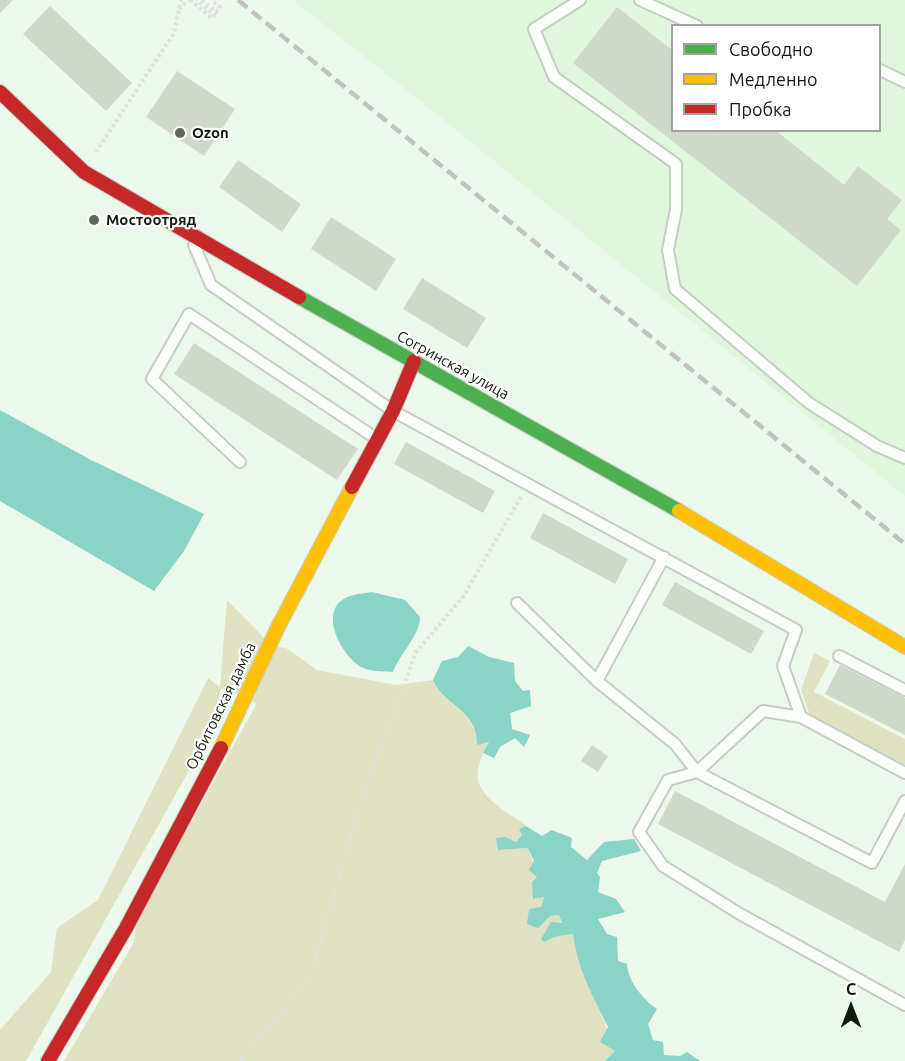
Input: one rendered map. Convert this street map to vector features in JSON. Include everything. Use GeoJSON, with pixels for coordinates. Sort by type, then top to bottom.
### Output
{"type":"FeatureCollection","features":[{"type":"Feature","properties":{"kind":"street","name":"Согринская улица"},"geometry":{"type":"LineString","coordinates":[[0,92],[82,170],[414,362],[677,510],[905,647]]}},
{"type":"Feature","properties":{"kind":"street","name":"Орбитовская дамба"},"geometry":{"type":"LineString","coordinates":[[48,1061],[126,928],[184,814],[233,726],[279,625],[393,411],[414,362]]}},
{"type":"Feature","properties":{"kind":"lane"},"geometry":{"type":"LineString","coordinates":[[580,0],[534,29],[554,77],[676,164],[676,209],[668,250],[675,289],[809,403],[876,446],[905,458]]}},
{"type":"Feature","properties":{"kind":"lane"},"geometry":{"type":"LineString","coordinates":[[639,0],[693,24]]}},
{"type":"Feature","properties":{"kind":"lane"},"geometry":{"type":"LineString","coordinates":[[881,71],[905,82]]}},
{"type":"Feature","properties":{"kind":"lane"},"geometry":{"type":"LineString","coordinates":[[189,233],[211,285],[393,411],[664,556],[796,630],[783,666],[801,717]]}},
{"type":"Feature","properties":{"kind":"lane"},"geometry":{"type":"LineString","coordinates":[[240,462],[152,379],[189,314],[378,439]]}},
{"type":"Feature","properties":{"kind":"lane"},"geometry":{"type":"LineString","coordinates":[[597,681],[664,556]]}},
{"type":"Feature","properties":{"kind":"lane"},"geometry":{"type":"LineString","coordinates":[[517,603],[597,681],[675,744],[697,772],[872,862],[905,801]]}},
{"type":"Feature","properties":{"kind":"lane"},"geometry":{"type":"LineString","coordinates":[[839,656],[905,690]]}},
{"type":"Feature","properties":{"kind":"lane"},"geometry":{"type":"LineString","coordinates":[[905,773],[801,717],[763,711],[697,772],[668,780],[639,831],[663,866],[740,914],[905,1005]]}},
{"type":"Feature","properties":{"kind":"path"},"geometry":{"type":"LineString","coordinates":[[82,170],[174,33],[181,0]]}},
{"type":"Feature","properties":{"kind":"path"},"geometry":{"type":"LineString","coordinates":[[178,10],[190,0],[212,18],[214,15],[197,0]]}},
{"type":"Feature","properties":{"kind":"path"},"geometry":{"type":"LineString","coordinates":[[202,0],[216,12],[220,7],[211,0]]}},
{"type":"Feature","properties":{"kind":"path"},"geometry":{"type":"LineString","coordinates":[[241,1061],[310,978],[362,797],[416,652],[463,597],[528,483]]}},
{"type":"Feature","properties":{"kind":"shaded area"},"geometry":{"type":"Polygon","coordinates":[[[293,0],[905,0],[905,496],[418,99],[293,0]]]}},
{"type":"Feature","properties":{"kind":"shaded area"},"geometry":{"type":"Polygon","coordinates":[[[227,600],[272,646],[286,648],[317,670],[396,685],[433,680],[444,696],[471,723],[477,745],[489,742],[479,765],[478,782],[496,804],[526,826],[520,829],[522,835],[516,842],[498,850],[528,848],[538,877],[533,899],[544,896],[541,907],[550,916],[559,915],[562,923],[544,942],[554,937],[573,934],[585,979],[615,1051],[605,1061],[64,1061],[134,942],[136,922],[257,703],[221,688],[218,705],[195,760],[26,1061],[0,1061],[0,1030],[51,972],[57,928],[98,900],[208,678],[220,687],[227,600]]]}},
{"type":"Feature","properties":{"kind":"shaded area"},"geometry":{"type":"Polygon","coordinates":[[[814,653],[830,661],[814,692],[905,739],[905,765],[810,715],[801,690],[814,653]]]}},
{"type":"Feature","properties":{"kind":"water"},"geometry":{"type":"Polygon","coordinates":[[[0,410],[91,460],[204,514],[184,551],[154,591],[0,501],[0,410]]]}},
{"type":"Feature","properties":{"kind":"water"},"geometry":{"type":"Polygon","coordinates":[[[372,592],[405,600],[420,617],[417,631],[393,672],[372,671],[361,667],[348,656],[334,630],[334,612],[340,601],[353,595],[372,592]]]}},
{"type":"Feature","properties":{"kind":"water"},"geometry":{"type":"Polygon","coordinates":[[[468,646],[489,657],[514,663],[515,681],[523,691],[530,690],[531,706],[510,713],[512,729],[530,735],[524,747],[515,738],[500,747],[494,758],[483,753],[489,742],[477,745],[472,723],[445,697],[433,680],[442,661],[458,657],[468,646]]]}},
{"type":"Feature","properties":{"kind":"water"},"geometry":{"type":"Polygon","coordinates":[[[526,826],[542,836],[552,830],[572,838],[571,847],[587,860],[604,842],[634,839],[641,851],[602,861],[597,873],[600,877],[598,892],[616,899],[625,912],[598,919],[607,934],[617,937],[618,961],[627,964],[630,977],[637,990],[657,1009],[648,1024],[653,1040],[663,1042],[664,1055],[680,1056],[687,1052],[700,1061],[605,1061],[615,1051],[600,1042],[608,1027],[582,970],[573,934],[554,937],[544,942],[541,939],[551,922],[562,923],[559,915],[550,916],[538,928],[527,924],[529,909],[541,907],[544,897],[533,899],[532,882],[537,877],[529,870],[534,861],[528,848],[498,850],[496,838],[505,837],[516,842],[522,835],[519,829],[526,826]]]}},
{"type":"Feature","properties":{"kind":"building"},"geometry":{"type":"Polygon","coordinates":[[[0,0],[13,0],[0,13],[0,0]]]}},
{"type":"Feature","properties":{"kind":"building"},"geometry":{"type":"Polygon","coordinates":[[[50,6],[132,83],[106,111],[23,34],[50,6]]]}},
{"type":"Feature","properties":{"kind":"building"},"geometry":{"type":"Polygon","coordinates":[[[617,7],[671,49],[671,132],[778,132],[844,185],[858,166],[902,200],[887,219],[901,230],[857,286],[573,63],[617,7]]]}},
{"type":"Feature","properties":{"kind":"building"},"geometry":{"type":"Polygon","coordinates":[[[177,71],[235,109],[204,156],[146,117],[177,71]]]}},
{"type":"Feature","properties":{"kind":"building"},"geometry":{"type":"Polygon","coordinates":[[[238,160],[301,204],[282,232],[219,187],[238,160]]]}},
{"type":"Feature","properties":{"kind":"building"},"geometry":{"type":"Polygon","coordinates":[[[331,217],[396,259],[376,291],[311,249],[331,217]]]}},
{"type":"Feature","properties":{"kind":"building"},"geometry":{"type":"Polygon","coordinates":[[[422,278],[486,318],[467,348],[403,309],[422,278]]]}},
{"type":"Feature","properties":{"kind":"building"},"geometry":{"type":"Polygon","coordinates":[[[194,343],[358,449],[337,480],[174,374],[194,343]]]}},
{"type":"Feature","properties":{"kind":"building"},"geometry":{"type":"Polygon","coordinates":[[[406,442],[495,491],[483,513],[394,464],[406,442]]]}},
{"type":"Feature","properties":{"kind":"building"},"geometry":{"type":"Polygon","coordinates":[[[543,513],[628,559],[615,584],[530,538],[543,513]]]}},
{"type":"Feature","properties":{"kind":"building"},"geometry":{"type":"Polygon","coordinates":[[[675,582],[764,631],[751,654],[662,605],[675,582]]]}},
{"type":"Feature","properties":{"kind":"building"},"geometry":{"type":"Polygon","coordinates":[[[840,665],[905,698],[905,735],[825,694],[840,665]]]}},
{"type":"Feature","properties":{"kind":"building"},"geometry":{"type":"Polygon","coordinates":[[[592,745],[608,756],[598,772],[581,761],[592,745]]]}},
{"type":"Feature","properties":{"kind":"building"},"geometry":{"type":"Polygon","coordinates":[[[675,791],[885,902],[905,864],[905,940],[899,952],[658,824],[675,791]]]}},
{"type":"Feature","properties":{"kind":"railway"},"geometry":{"type":"LineString","coordinates":[[238,0],[905,544]]}},
{"type":"Feature","properties":{"kind":"traffic: fast"},"geometry":{"type":"LineString","coordinates":[[299,297],[679,511]]}},
{"type":"Feature","properties":{"kind":"traffic: slow"},"geometry":{"type":"LineString","coordinates":[[221,748],[279,625],[352,487]]}},
{"type":"Feature","properties":{"kind":"traffic: slow"},"geometry":{"type":"LineString","coordinates":[[679,511],[905,647]]}},
{"type":"Feature","properties":{"kind":"traffic: jam"},"geometry":{"type":"LineString","coordinates":[[0,92],[84,172],[299,297]]}},
{"type":"Feature","properties":{"kind":"traffic: jam"},"geometry":{"type":"LineString","coordinates":[[352,487],[393,411],[414,361]]}},
{"type":"Feature","properties":{"kind":"traffic: jam"},"geometry":{"type":"LineString","coordinates":[[48,1061],[126,928],[221,748]]}},
{"type":"Feature","properties":{"kind":"place","name":"Ozon"},"geometry":{"type":"Point","coordinates":[180,133]}},
{"type":"Feature","properties":{"kind":"place","name":"Мостоотряд"},"geometry":{"type":"Point","coordinates":[94,220]}}]}
